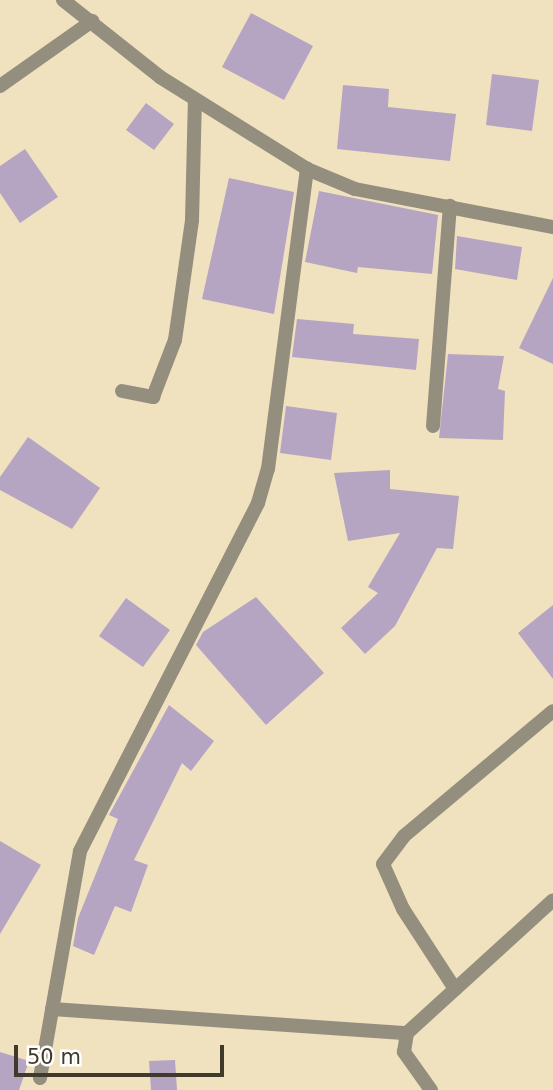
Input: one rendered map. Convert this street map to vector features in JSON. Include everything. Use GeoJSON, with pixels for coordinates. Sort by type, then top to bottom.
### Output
{"type":"FeatureCollection","features":[{"type":"Feature","properties":{"kind":"street"},"geometry":{"type":"LineString","coordinates":[[63,0],[195,101],[307,169],[355,189],[553,227]]}},
{"type":"Feature","properties":{"kind":"street"},"geometry":{"type":"LineString","coordinates":[[0,86],[92,21]]}},
{"type":"Feature","properties":{"kind":"street"},"geometry":{"type":"LineString","coordinates":[[122,391],[153,397],[175,340],[192,220],[195,101]]}},
{"type":"Feature","properties":{"kind":"street"},"geometry":{"type":"LineString","coordinates":[[40,1079],[80,851],[258,503],[268,469],[307,169]]}},
{"type":"Feature","properties":{"kind":"street"},"geometry":{"type":"LineString","coordinates":[[433,426],[450,206]]}},
{"type":"Feature","properties":{"kind":"street"},"geometry":{"type":"LineString","coordinates":[[455,989],[403,909],[383,864],[404,836],[553,711]]}},
{"type":"Feature","properties":{"kind":"street"},"geometry":{"type":"LineString","coordinates":[[431,1090],[404,1052],[407,1033],[553,900]]}},
{"type":"Feature","properties":{"kind":"street"},"geometry":{"type":"LineString","coordinates":[[52,1009],[407,1033]]}},
{"type":"Feature","properties":{"kind":"building"},"geometry":{"type":"Polygon","coordinates":[[[251,13],[313,46],[284,100],[222,67],[251,13]]]}},
{"type":"Feature","properties":{"kind":"building"},"geometry":{"type":"Polygon","coordinates":[[[492,74],[539,80],[532,131],[486,125],[492,74]]]}},
{"type":"Feature","properties":{"kind":"building"},"geometry":{"type":"Polygon","coordinates":[[[343,85],[389,89],[388,107],[456,114],[450,161],[337,149],[343,85]]]}},
{"type":"Feature","properties":{"kind":"building"},"geometry":{"type":"Polygon","coordinates":[[[146,103],[174,124],[154,150],[126,130],[146,103]]]}},
{"type":"Feature","properties":{"kind":"building"},"geometry":{"type":"Polygon","coordinates":[[[25,149],[58,197],[20,223],[0,193],[0,166],[25,149]]]}},
{"type":"Feature","properties":{"kind":"building"},"geometry":{"type":"Polygon","coordinates":[[[229,178],[294,192],[274,314],[202,299],[229,178]]]}},
{"type":"Feature","properties":{"kind":"building"},"geometry":{"type":"Polygon","coordinates":[[[319,191],[438,215],[432,274],[358,267],[357,273],[305,262],[319,191]]]}},
{"type":"Feature","properties":{"kind":"building"},"geometry":{"type":"Polygon","coordinates":[[[457,236],[522,247],[517,280],[455,269],[457,236]]]}},
{"type":"Feature","properties":{"kind":"building"},"geometry":{"type":"Polygon","coordinates":[[[553,278],[553,364],[519,348],[553,278]]]}},
{"type":"Feature","properties":{"kind":"building"},"geometry":{"type":"Polygon","coordinates":[[[297,319],[354,324],[353,334],[419,339],[416,370],[292,357],[297,319]]]}},
{"type":"Feature","properties":{"kind":"building"},"geometry":{"type":"Polygon","coordinates":[[[448,354],[504,356],[498,389],[505,391],[503,440],[439,438],[448,354]]]}},
{"type":"Feature","properties":{"kind":"building"},"geometry":{"type":"Polygon","coordinates":[[[286,406],[337,413],[331,460],[280,453],[286,406]]]}},
{"type":"Feature","properties":{"kind":"building"},"geometry":{"type":"Polygon","coordinates":[[[28,437],[100,488],[72,529],[0,490],[0,477],[28,437]]]}},
{"type":"Feature","properties":{"kind":"building"},"geometry":{"type":"Polygon","coordinates":[[[390,470],[390,489],[459,496],[453,549],[437,548],[395,626],[365,654],[341,628],[378,593],[368,587],[400,533],[348,541],[334,473],[390,470]]]}},
{"type":"Feature","properties":{"kind":"building"},"geometry":{"type":"Polygon","coordinates":[[[256,597],[324,673],[266,725],[196,645],[203,632],[256,597]]]}},
{"type":"Feature","properties":{"kind":"building"},"geometry":{"type":"Polygon","coordinates":[[[126,598],[170,630],[143,667],[99,636],[126,598]]]}},
{"type":"Feature","properties":{"kind":"building"},"geometry":{"type":"Polygon","coordinates":[[[553,605],[553,679],[518,633],[553,605]]]}},
{"type":"Feature","properties":{"kind":"building"},"geometry":{"type":"Polygon","coordinates":[[[169,705],[214,741],[191,771],[182,763],[134,860],[148,865],[131,912],[115,906],[94,955],[73,946],[78,918],[118,819],[109,815],[169,705]]]}},
{"type":"Feature","properties":{"kind":"building"},"geometry":{"type":"Polygon","coordinates":[[[0,841],[41,865],[0,934],[0,841]]]}},
{"type":"Feature","properties":{"kind":"building"},"geometry":{"type":"Polygon","coordinates":[[[0,1052],[29,1061],[19,1090],[0,1090],[0,1052]]]}},
{"type":"Feature","properties":{"kind":"building"},"geometry":{"type":"Polygon","coordinates":[[[175,1060],[177,1090],[151,1090],[149,1061],[175,1060]]]}}]}
